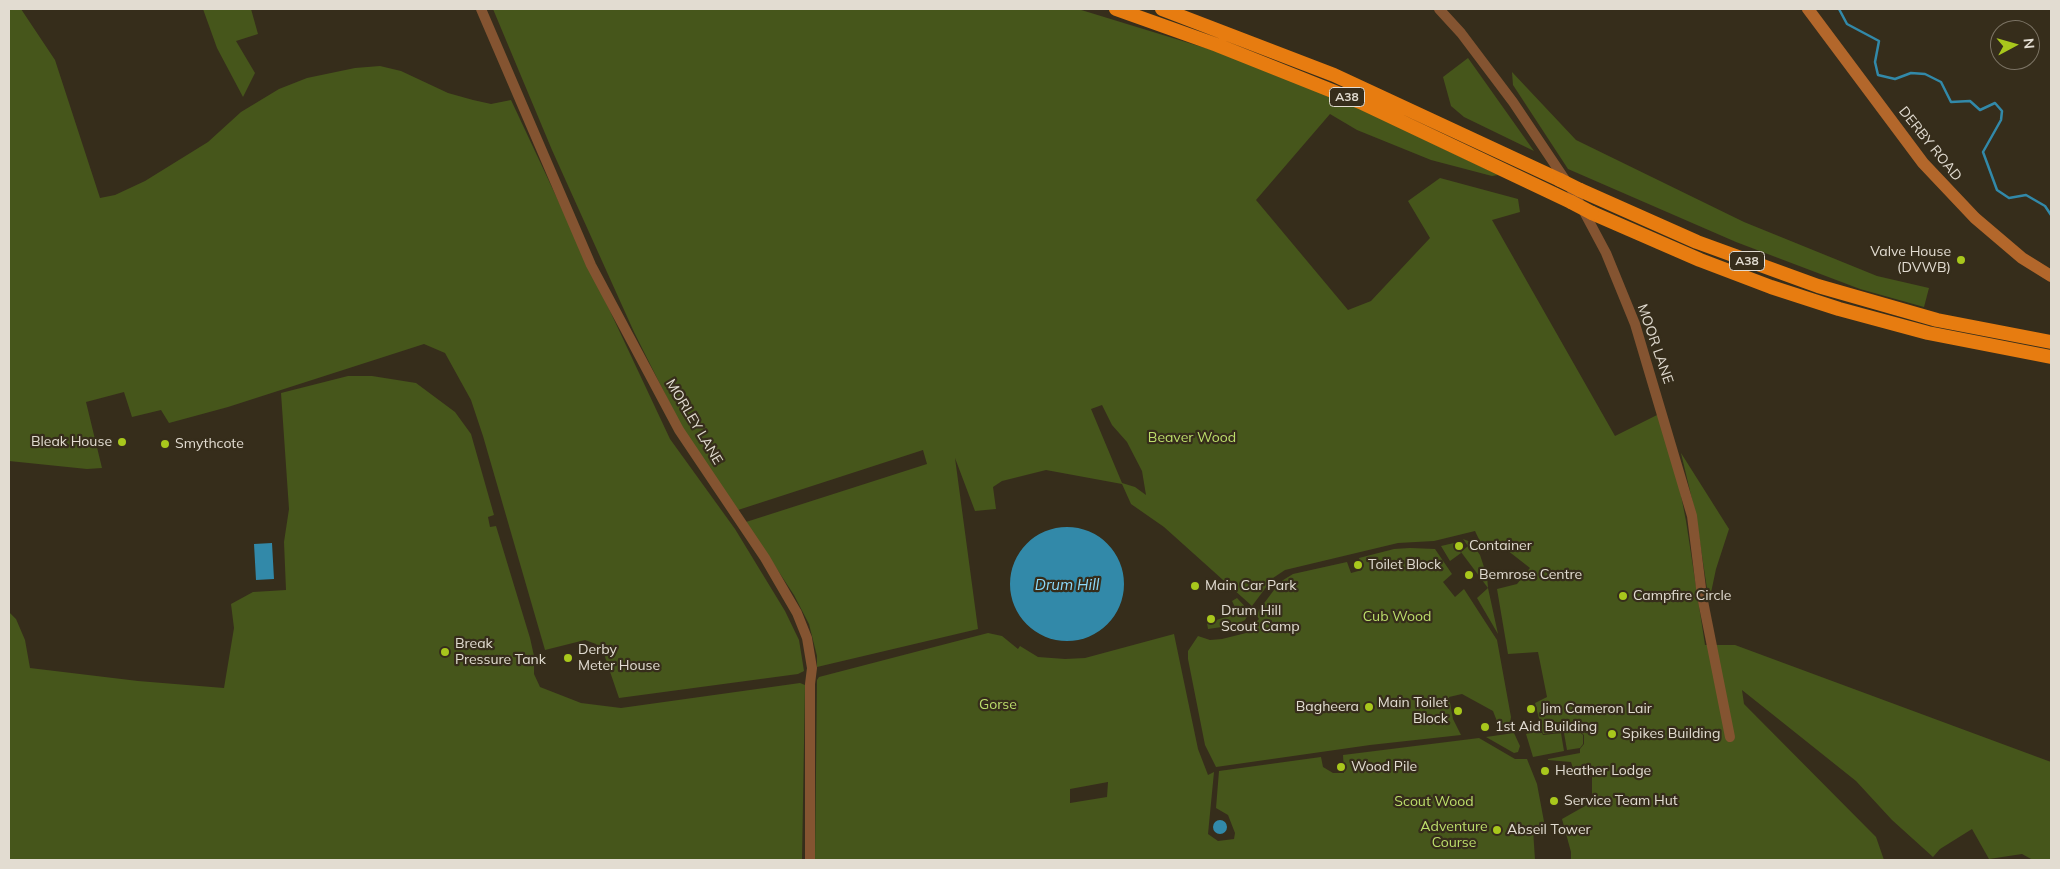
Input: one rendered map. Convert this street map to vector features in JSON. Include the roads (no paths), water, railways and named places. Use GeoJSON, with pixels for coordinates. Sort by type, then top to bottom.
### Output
{"type":"FeatureCollection","features":[{"type":"Feature","properties":{"kind":"highway","name":"A38"},"geometry":{"type":"LineString","coordinates":[[1116,9],[1218,45],[1360,102],[1592,213],[1700,260],[1771,287],[1839,309],[1928,333],[2051,357]]}},
{"type":"Feature","properties":{"kind":"highway","name":"A38"},"geometry":{"type":"LineString","coordinates":[[1162,9],[1334,75],[1580,190],[1697,242],[1818,286],[1937,320],[2051,342]]}},
{"type":"Feature","properties":{"kind":"main road","name":"DERBY ROAD"},"geometry":{"type":"LineString","coordinates":[[1808,9],[1923,163],[1975,218],[2022,258],[2051,276]]}},
{"type":"Feature","properties":{"kind":"street","name":"MORLEY LANE"},"geometry":{"type":"LineString","coordinates":[[481,9],[591,265],[679,430],[765,558],[797,613],[807,638],[812,677],[810,684],[810,860]]}},
{"type":"Feature","properties":{"kind":"street","name":"MOOR LANE"},"geometry":{"type":"LineString","coordinates":[[1439,9],[1461,33],[1513,102],[1574,193],[1606,253],[1635,324],[1692,516],[1702,596],[1730,737]]}},
{"type":"Feature","properties":{"kind":"water","name":"Drum Hill"},"geometry":{"type":"Polygon","coordinates":[[[1067,527],[1089,532],[1107,544],[1119,562],[1124,584],[1119,606],[1107,624],[1089,636],[1067,641],[1045,636],[1027,624],[1015,606],[1010,584],[1015,562],[1027,544],[1045,532],[1067,527]]]}},
{"type":"Feature","properties":{"kind":"water"},"geometry":{"type":"Polygon","coordinates":[[[272,543],[274,579],[256,580],[254,544],[272,543]]]}},
{"type":"Feature","properties":{"kind":"water"},"geometry":{"type":"Polygon","coordinates":[[[1220,820],[1225,822],[1227,827],[1225,832],[1220,834],[1215,832],[1213,827],[1215,822],[1220,820]]]}},
{"type":"Feature","properties":{"kind":"waterway"},"geometry":{"type":"LineString","coordinates":[[1839,9],[1847,24],[1879,41],[1875,62],[1878,75],[1895,79],[1911,73],[1925,74],[1941,82],[1951,102],[1970,101],[1980,110],[1995,103],[2002,111],[2001,120],[1983,152],[1997,190],[2009,198],[2026,195],[2045,206],[2051,215]]}},
{"type":"Feature","properties":{"kind":"place","name":"Valve House (DVWB)"},"geometry":{"type":"Point","coordinates":[1961,260]}},
{"type":"Feature","properties":{"kind":"place","name":"Bleak House"},"geometry":{"type":"Point","coordinates":[122,442]}},
{"type":"Feature","properties":{"kind":"place","name":"Smythcote"},"geometry":{"type":"Point","coordinates":[165,444]}},
{"type":"Feature","properties":{"kind":"place","name":"Container"},"geometry":{"type":"Point","coordinates":[1459,546]}},
{"type":"Feature","properties":{"kind":"place","name":"Toilet Block"},"geometry":{"type":"Point","coordinates":[1358,565]}},
{"type":"Feature","properties":{"kind":"place","name":"Bemrose Centre"},"geometry":{"type":"Point","coordinates":[1469,575]}},
{"type":"Feature","properties":{"kind":"place","name":"Main Car Park"},"geometry":{"type":"Point","coordinates":[1195,586]}},
{"type":"Feature","properties":{"kind":"place","name":"Campfire Circle"},"geometry":{"type":"Point","coordinates":[1623,596]}},
{"type":"Feature","properties":{"kind":"place","name":"Drum Hill Scout Camp"},"geometry":{"type":"Point","coordinates":[1211,619]}},
{"type":"Feature","properties":{"kind":"place","name":"Break Pressure Tank"},"geometry":{"type":"Point","coordinates":[445,652]}},
{"type":"Feature","properties":{"kind":"place","name":"Derby Meter House"},"geometry":{"type":"Point","coordinates":[568,658]}},
{"type":"Feature","properties":{"kind":"place","name":"Bagheera"},"geometry":{"type":"Point","coordinates":[1369,707]}},
{"type":"Feature","properties":{"kind":"place","name":"Jim Cameron Lair"},"geometry":{"type":"Point","coordinates":[1531,709]}},
{"type":"Feature","properties":{"kind":"place","name":"Main Toilet Block"},"geometry":{"type":"Point","coordinates":[1458,711]}},
{"type":"Feature","properties":{"kind":"place","name":"1st Aid Building"},"geometry":{"type":"Point","coordinates":[1485,727]}},
{"type":"Feature","properties":{"kind":"place","name":"Spikes Building"},"geometry":{"type":"Point","coordinates":[1612,734]}},
{"type":"Feature","properties":{"kind":"place","name":"Wood Pile"},"geometry":{"type":"Point","coordinates":[1341,767]}},
{"type":"Feature","properties":{"kind":"place","name":"Heather Lodge"},"geometry":{"type":"Point","coordinates":[1545,771]}},
{"type":"Feature","properties":{"kind":"place","name":"Service Team Hut"},"geometry":{"type":"Point","coordinates":[1554,801]}},
{"type":"Feature","properties":{"kind":"place","name":"Abseil Tower"},"geometry":{"type":"Point","coordinates":[1497,830]}},
{"type":"Feature","properties":{"kind":"park label","name":"Beaver Wood"},"geometry":{"type":"Point","coordinates":[1192,438]}},
{"type":"Feature","properties":{"kind":"park label","name":"Cub Wood"},"geometry":{"type":"Point","coordinates":[1397,617]}},
{"type":"Feature","properties":{"kind":"park label","name":"Gorse"},"geometry":{"type":"Point","coordinates":[998,705]}},
{"type":"Feature","properties":{"kind":"park label","name":"Scout Wood"},"geometry":{"type":"Point","coordinates":[1434,802]}},
{"type":"Feature","properties":{"kind":"park label","name":"Adventure Course"},"geometry":{"type":"Point","coordinates":[1454,836]}}]}
